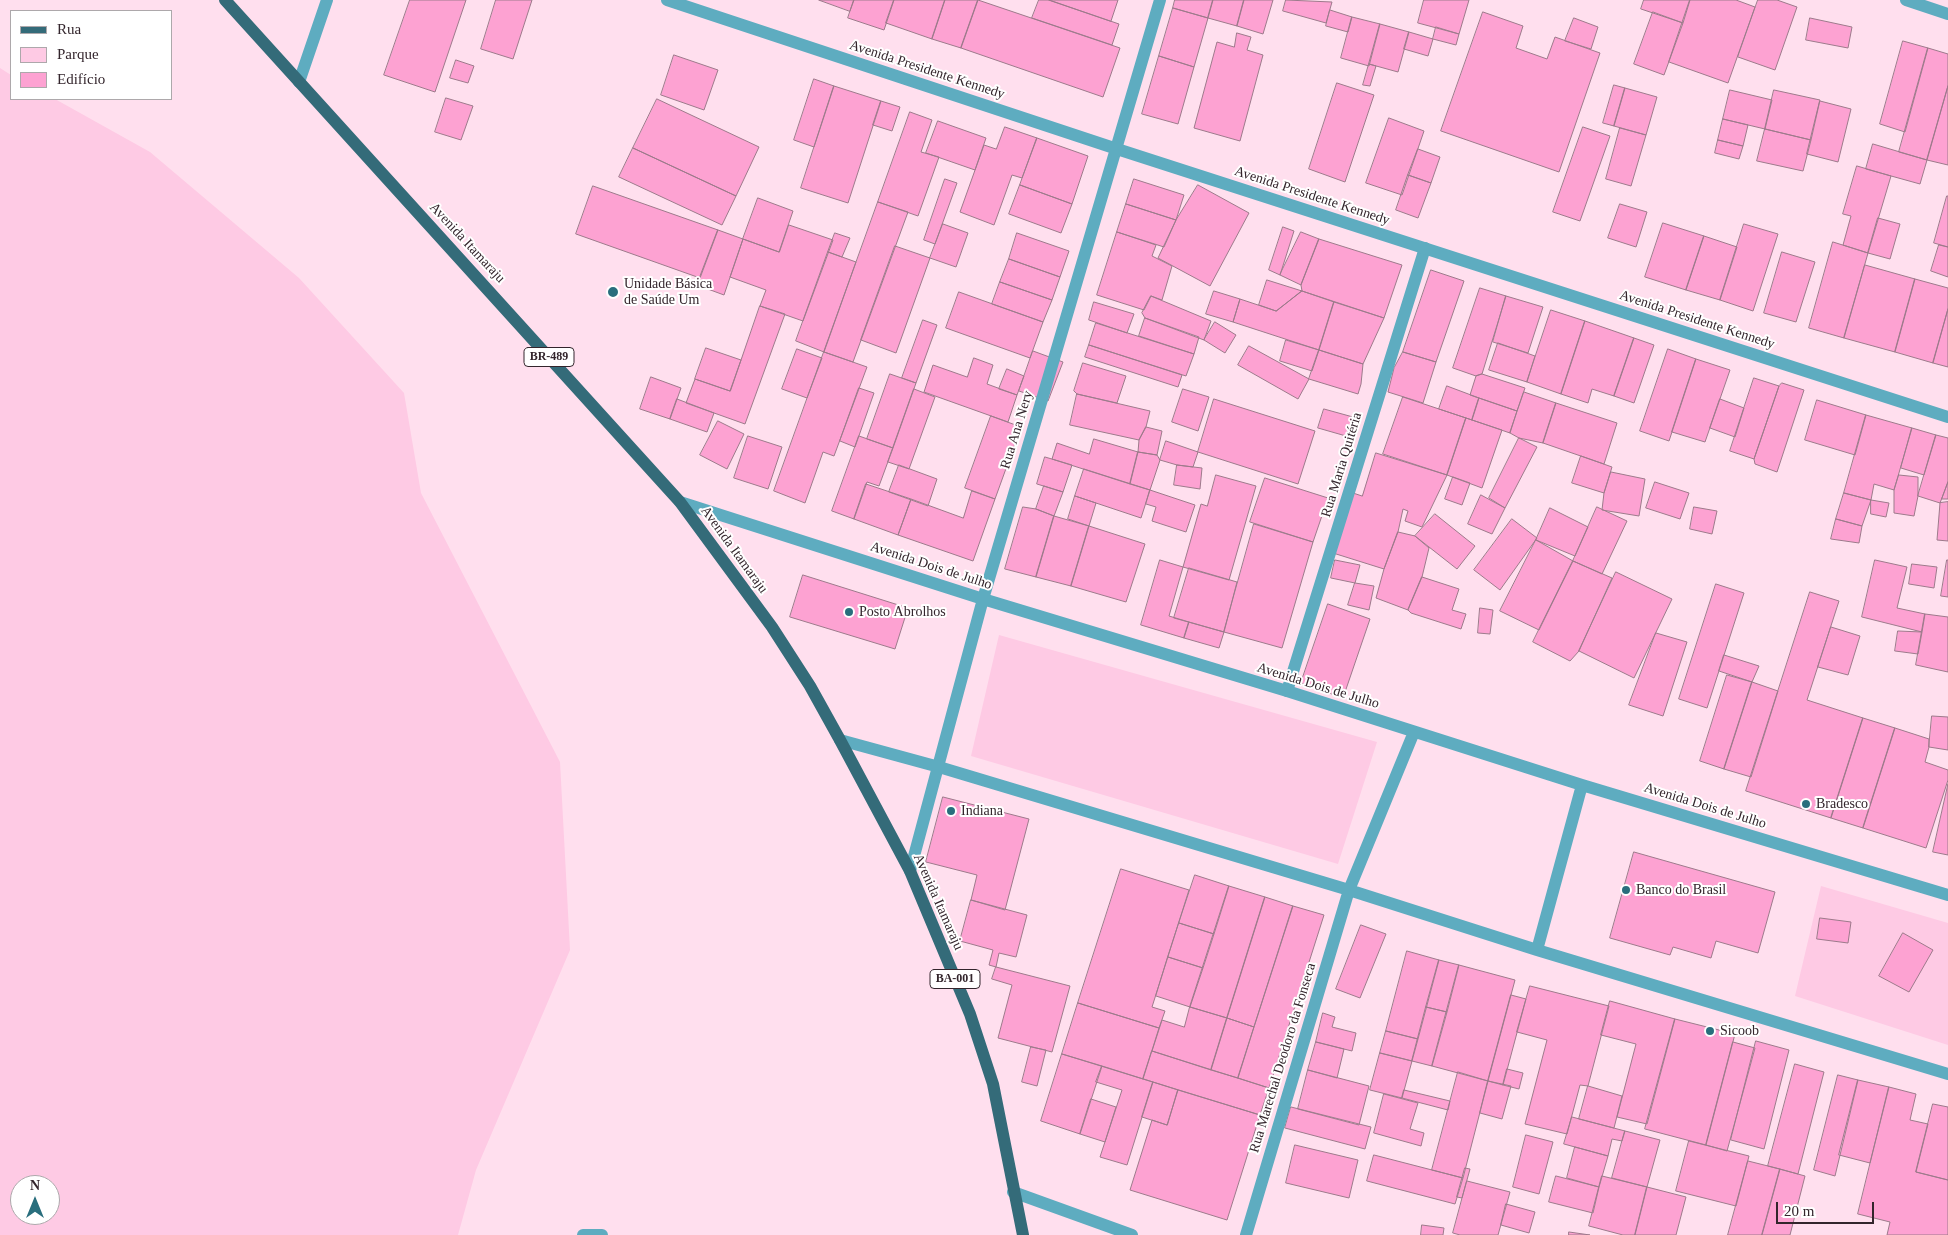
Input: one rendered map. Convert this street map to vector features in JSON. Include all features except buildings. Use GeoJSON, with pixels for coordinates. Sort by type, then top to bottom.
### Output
{"type":"FeatureCollection","features":[{"type":"Feature","properties":{"kind":"main road","name":"Avenida Itamaraju"},"geometry":{"type":"LineString","coordinates":[[225,0],[680,502],[772,627],[810,686],[910,871],[970,1014],[993,1084],[1023,1235]]}},
{"type":"Feature","properties":{"kind":"street"},"geometry":{"type":"LineString","coordinates":[[299,82],[327,0]]}},
{"type":"Feature","properties":{"kind":"street","name":"Avenida Presidente Kennedy"},"geometry":{"type":"LineString","coordinates":[[667,0],[1117,149],[1948,418]]}},
{"type":"Feature","properties":{"kind":"street","name":"Rua Ana Nery"},"geometry":{"type":"LineString","coordinates":[[910,871],[983,599],[1160,0]]}},
{"type":"Feature","properties":{"kind":"street"},"geometry":{"type":"LineString","coordinates":[[1906,0],[1930,4],[1948,14]]}},
{"type":"Feature","properties":{"kind":"street","name":"Rua Maria Quitéria"},"geometry":{"type":"LineString","coordinates":[[1287,691],[1425,248]]}},
{"type":"Feature","properties":{"kind":"street","name":"Avenida Dois de Julho"},"geometry":{"type":"LineString","coordinates":[[680,502],[983,599],[1287,691],[1582,785],[1948,895]]}},
{"type":"Feature","properties":{"kind":"street","name":"Rua Marechal Deodoro da Fonseca"},"geometry":{"type":"LineString","coordinates":[[1246,1235],[1350,890],[1414,732]]}},
{"type":"Feature","properties":{"kind":"street"},"geometry":{"type":"LineString","coordinates":[[840,740],[939,767],[1350,890],[1537,950],[1948,1074]]}},
{"type":"Feature","properties":{"kind":"street"},"geometry":{"type":"LineString","coordinates":[[1537,950],[1582,785]]}},
{"type":"Feature","properties":{"kind":"street"},"geometry":{"type":"LineString","coordinates":[[1013,1192],[1132,1235]]}},
{"type":"Feature","properties":{"kind":"street"},"geometry":{"type":"LineString","coordinates":[[583,1235],[602,1235]]}},
{"type":"Feature","properties":{"kind":"green space"},"geometry":{"type":"Polygon","coordinates":[[[0,68],[10,74],[10,100],[57,100],[150,152],[299,278],[404,393],[421,493],[560,762],[570,950],[476,1170],[458,1235],[0,1235],[0,68]]]}},
{"type":"Feature","properties":{"kind":"green space"},"geometry":{"type":"Polygon","coordinates":[[[999,635],[1377,742],[1338,864],[971,756],[999,635]]]}},
{"type":"Feature","properties":{"kind":"green space"},"geometry":{"type":"Polygon","coordinates":[[[1821,886],[1948,923],[1948,1045],[1795,996],[1821,886]]]}},
{"type":"Feature","properties":{"kind":"place","name":"Unidade Básica de Saúde Um"},"geometry":{"type":"Point","coordinates":[613,292]}},
{"type":"Feature","properties":{"kind":"place","name":"Posto Abrolhos"},"geometry":{"type":"Point","coordinates":[849,612]}},
{"type":"Feature","properties":{"kind":"place","name":"Bradesco"},"geometry":{"type":"Point","coordinates":[1806,804]}},
{"type":"Feature","properties":{"kind":"place","name":"Indiana"},"geometry":{"type":"Point","coordinates":[951,811]}},
{"type":"Feature","properties":{"kind":"place","name":"Banco do Brasil"},"geometry":{"type":"Point","coordinates":[1626,890]}},
{"type":"Feature","properties":{"kind":"place","name":"Sicoob"},"geometry":{"type":"Point","coordinates":[1710,1031]}}]}
